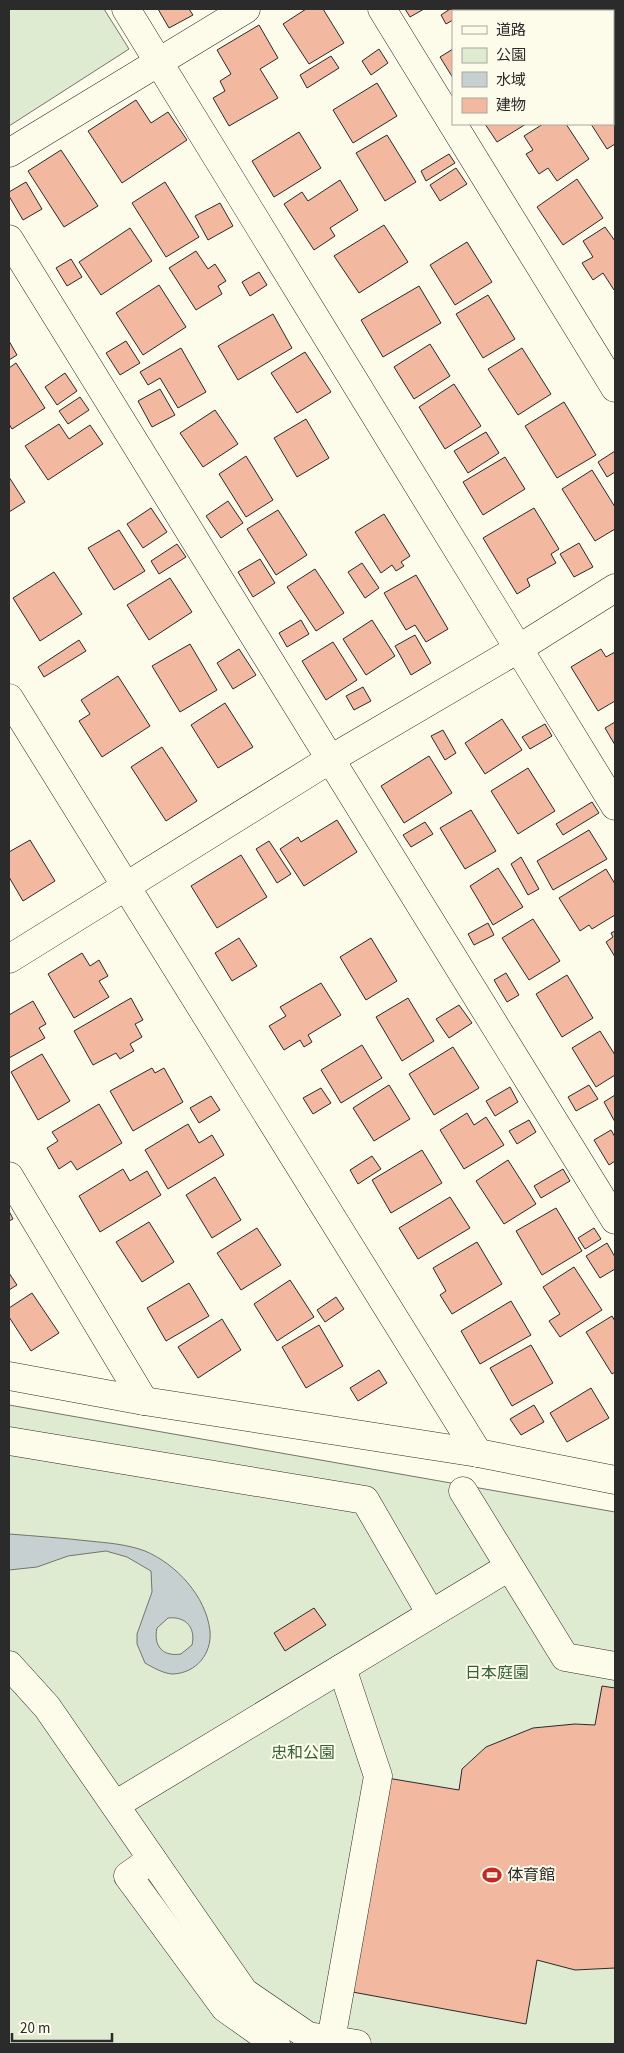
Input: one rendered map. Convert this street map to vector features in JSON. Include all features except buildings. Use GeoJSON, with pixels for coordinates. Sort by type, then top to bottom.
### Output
{"type":"FeatureCollection","features":[{"type":"Feature","properties":{"kind":"street"},"geometry":{"type":"LineString","coordinates":[[126,9],[615,806]]}},
{"type":"Feature","properties":{"kind":"street"},"geometry":{"type":"LineString","coordinates":[[9,153],[246,9]]}},
{"type":"Feature","properties":{"kind":"street"},"geometry":{"type":"LineString","coordinates":[[382,9],[452,123]]}},
{"type":"Feature","properties":{"kind":"street"},"geometry":{"type":"LineString","coordinates":[[453,125],[615,388]]}},
{"type":"Feature","properties":{"kind":"street"},"geometry":{"type":"LineString","coordinates":[[9,238],[615,1220]]}},
{"type":"Feature","properties":{"kind":"street"},"geometry":{"type":"LineString","coordinates":[[9,960],[330,760],[518,649],[615,588]]}},
{"type":"Feature","properties":{"kind":"street"},"geometry":{"type":"LineString","coordinates":[[9,698],[478,1453]]}},
{"type":"Feature","properties":{"kind":"street"},"geometry":{"type":"LineString","coordinates":[[9,1176],[144,1401]]}},
{"type":"Feature","properties":{"kind":"street"},"geometry":{"type":"LineString","coordinates":[[9,1376],[144,1401],[478,1453],[615,1480]]}},
{"type":"Feature","properties":{"kind":"street"},"geometry":{"type":"LineString","coordinates":[[9,1441],[365,1500],[431,1614]]}},
{"type":"Feature","properties":{"kind":"street"},"geometry":{"type":"LineString","coordinates":[[463,1491],[565,1657],[615,1666]]}},
{"type":"Feature","properties":{"kind":"street"},"geometry":{"type":"LineString","coordinates":[[115,1805],[509,1567]]}},
{"type":"Feature","properties":{"kind":"street"},"geometry":{"type":"LineString","coordinates":[[9,1665],[47,1708],[244,1992],[308,2036],[358,2044]]}},
{"type":"Feature","properties":{"kind":"street"},"geometry":{"type":"LineString","coordinates":[[331,2040],[378,1776],[342,1668]]}},
{"type":"Feature","properties":{"kind":"street"},"geometry":{"type":"LineString","coordinates":[[152,1859],[128,1876],[225,2008],[276,2044]]}},
{"type":"Feature","properties":{"kind":"green space"},"geometry":{"type":"Polygon","coordinates":[[[9,9],[104,9],[129,49],[9,126],[9,9]]]}},
{"type":"Feature","properties":{"kind":"green space","name":"忠和公園"},"geometry":{"type":"Polygon","coordinates":[[[9,1405],[615,1512],[615,2044],[9,2044],[9,1405]]]}},
{"type":"Feature","properties":{"kind":"water"},"geometry":{"type":"Polygon","coordinates":[[[9,1534],[110,1543],[145,1551],[168,1564],[188,1583],[196,1594],[203,1606],[210,1631],[208,1647],[201,1661],[189,1670],[181,1673],[166,1673],[145,1663],[137,1644],[137,1634],[152,1592],[151,1571],[127,1557],[106,1551],[68,1556],[37,1567],[9,1570],[9,1534]],[[168,1618],[157,1628],[157,1640],[158,1645],[164,1652],[181,1654],[192,1645],[192,1633],[191,1628],[185,1621],[168,1618]]]}},
{"type":"Feature","properties":{"kind":"place","name":"体育館"},"geometry":{"type":"Point","coordinates":[492,1875]}},
{"type":"Feature","properties":{"kind":"park label","name":"日本庭園"},"geometry":{"type":"Point","coordinates":[497,1673]}}]}
